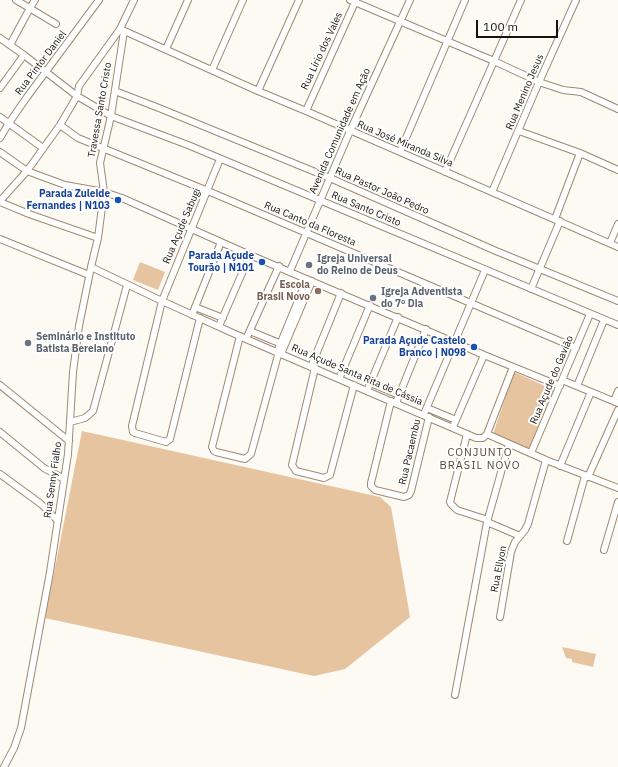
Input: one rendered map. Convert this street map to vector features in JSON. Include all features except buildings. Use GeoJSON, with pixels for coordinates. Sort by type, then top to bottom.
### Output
{"type":"FeatureCollection","features":[{"type":"Feature","properties":{"kind":"street"},"geometry":{"type":"LineString","coordinates":[[16,0],[56,24]]}},
{"type":"Feature","properties":{"kind":"street"},"geometry":{"type":"LineString","coordinates":[[10,45],[35,0]]}},
{"type":"Feature","properties":{"kind":"street","name":"Rua Pintor Daniel"},"geometry":{"type":"LineString","coordinates":[[0,138],[9,123],[99,0]]}},
{"type":"Feature","properties":{"kind":"street"},"geometry":{"type":"LineString","coordinates":[[98,238],[29,214],[0,201],[27,171],[60,125],[77,96],[79,86],[122,30],[134,0]]}},
{"type":"Feature","properties":{"kind":"street"},"geometry":{"type":"LineString","coordinates":[[166,49],[188,0]]}},
{"type":"Feature","properties":{"kind":"street"},"geometry":{"type":"LineString","coordinates":[[212,70],[243,0]]}},
{"type":"Feature","properties":{"kind":"street"},"geometry":{"type":"LineString","coordinates":[[258,91],[299,0]]}},
{"type":"Feature","properties":{"kind":"street","name":"Avenida Comunidade em Ação"},"geometry":{"type":"LineString","coordinates":[[290,271],[350,131],[410,0]]}},
{"type":"Feature","properties":{"kind":"street"},"geometry":{"type":"LineString","coordinates":[[400,152],[465,0]]}},
{"type":"Feature","properties":{"kind":"street"},"geometry":{"type":"LineString","coordinates":[[446,172],[521,0]]}},
{"type":"Feature","properties":{"kind":"street","name":"Rua Menino Jesus"},"geometry":{"type":"LineString","coordinates":[[492,192],[576,0]]}},
{"type":"Feature","properties":{"kind":"street"},"geometry":{"type":"LineString","coordinates":[[354,1],[539,82],[563,90],[581,92],[618,109]]}},
{"type":"Feature","properties":{"kind":"street","name":"Rua Lírio dos Vales"},"geometry":{"type":"LineString","coordinates":[[306,110],[354,1]]}},
{"type":"Feature","properties":{"kind":"street","name":"Rua José Miranda Silva"},"geometry":{"type":"LineString","coordinates":[[122,30],[258,91],[306,110],[350,131],[618,247]]}},
{"type":"Feature","properties":{"kind":"street","name":"Travessa Santo Cristo"},"geometry":{"type":"LineString","coordinates":[[104,192],[100,163],[111,116],[122,30]]}},
{"type":"Feature","properties":{"kind":"street","name":"Rua Santo Cristo"},"geometry":{"type":"LineString","coordinates":[[0,39],[24,55],[77,96],[111,116],[154,131],[618,325]]}},
{"type":"Feature","properties":{"kind":"street"},"geometry":{"type":"LineString","coordinates":[[0,88],[24,55]]}},
{"type":"Feature","properties":{"kind":"street","name":"Rua Pastor João Pedro"},"geometry":{"type":"LineString","coordinates":[[115,91],[330,178],[439,227],[618,301]]}},
{"type":"Feature","properties":{"kind":"street"},"geometry":{"type":"LineString","coordinates":[[0,117],[43,148]]}},
{"type":"Feature","properties":{"kind":"street","name":"Rua Canto da Floresta"},"geometry":{"type":"LineString","coordinates":[[60,125],[78,138],[208,191],[576,348]]}},
{"type":"Feature","properties":{"kind":"street"},"geometry":{"type":"LineString","coordinates":[[519,131],[580,153],[618,170]]}},
{"type":"Feature","properties":{"kind":"street"},"geometry":{"type":"LineString","coordinates":[[0,152],[27,171],[65,185],[104,192],[122,198],[250,255],[279,266],[513,367],[561,383],[578,386],[616,402],[618,391]]}},
{"type":"Feature","properties":{"kind":"street"},"geometry":{"type":"LineString","coordinates":[[531,289],[558,220],[580,153]]}},
{"type":"Feature","properties":{"kind":"street","name":"Rua Açude Sabugi"},"geometry":{"type":"LineString","coordinates":[[200,318],[170,439],[166,442],[135,433],[132,426],[162,301],[220,159]]}},
{"type":"Feature","properties":{"kind":"street","name":"Rua Senny Fialho"},"geometry":{"type":"LineString","coordinates":[[4,767],[14,748],[21,728],[28,696],[64,479],[69,441],[73,372],[79,326],[98,238],[104,192]]}},
{"type":"Feature","properties":{"kind":"street"},"geometry":{"type":"LineString","coordinates":[[610,244],[618,224]]}},
{"type":"Feature","properties":{"kind":"street"},"geometry":{"type":"LineString","coordinates":[[0,239],[89,275]]}},
{"type":"Feature","properties":{"kind":"street"},"geometry":{"type":"LineString","coordinates":[[192,315],[222,242]]}},
{"type":"Feature","properties":{"kind":"street"},"geometry":{"type":"LineString","coordinates":[[219,326],[250,255]]}},
{"type":"Feature","properties":{"kind":"street"},"geometry":{"type":"LineString","coordinates":[[246,339],[279,266]]}},
{"type":"Feature","properties":{"kind":"street","name":"Rua Açude Santa Rita de Cássia"},"geometry":{"type":"LineString","coordinates":[[91,267],[278,354],[313,367],[454,427],[476,438],[485,437],[488,434],[560,466],[618,488]]}},
{"type":"Feature","properties":{"kind":"street"},"geometry":{"type":"LineString","coordinates":[[426,416],[427,408],[485,270]]}},
{"type":"Feature","properties":{"kind":"street"},"geometry":{"type":"LineString","coordinates":[[240,336],[212,447],[216,452],[245,459],[250,457],[278,354],[310,280]]}},
{"type":"Feature","properties":{"kind":"street"},"geometry":{"type":"LineString","coordinates":[[70,422],[85,418],[93,411],[127,285]]}},
{"type":"Feature","properties":{"kind":"street"},"geometry":{"type":"LineString","coordinates":[[340,293],[313,367],[292,466],[296,471],[324,478],[330,475],[354,385]]}},
{"type":"Feature","properties":{"kind":"street"},"geometry":{"type":"LineString","coordinates":[[339,379],[370,305]]}},
{"type":"Feature","properties":{"kind":"street"},"geometry":{"type":"LineString","coordinates":[[195,308],[222,318]]}},
{"type":"Feature","properties":{"kind":"street","name":"Rua Açude do Gavião"},"geometry":{"type":"LineString","coordinates":[[531,453],[590,314]]}},
{"type":"Feature","properties":{"kind":"street"},"geometry":{"type":"LineString","coordinates":[[367,391],[398,317]]}},
{"type":"Feature","properties":{"kind":"street"},"geometry":{"type":"LineString","coordinates":[[578,386],[604,320]]}},
{"type":"Feature","properties":{"kind":"street"},"geometry":{"type":"LineString","coordinates":[[393,402],[399,395],[426,329]]}},
{"type":"Feature","properties":{"kind":"street"},"geometry":{"type":"LineString","coordinates":[[250,331],[282,344]]}},
{"type":"Feature","properties":{"kind":"street"},"geometry":{"type":"LineString","coordinates":[[454,427],[484,355]]}},
{"type":"Feature","properties":{"kind":"street"},"geometry":{"type":"LineString","coordinates":[[488,434],[513,367]]}},
{"type":"Feature","properties":{"kind":"street"},"geometry":{"type":"LineString","coordinates":[[371,383],[399,395]]}},
{"type":"Feature","properties":{"kind":"street"},"geometry":{"type":"LineString","coordinates":[[0,385],[69,441]]}},
{"type":"Feature","properties":{"kind":"street"},"geometry":{"type":"LineString","coordinates":[[560,466],[591,392]]}},
{"type":"Feature","properties":{"kind":"street","name":"Rua Pacaembu"},"geometry":{"type":"LineString","coordinates":[[393,402],[371,483],[373,488],[376,490],[404,497],[409,495],[426,416]]}},
{"type":"Feature","properties":{"kind":"street"},"geometry":{"type":"LineString","coordinates":[[427,408],[456,420]]}},
{"type":"Feature","properties":{"kind":"street"},"geometry":{"type":"LineString","coordinates":[[567,541],[587,476],[618,410]]}},
{"type":"Feature","properties":{"kind":"street"},"geometry":{"type":"LineString","coordinates":[[0,432],[44,468],[64,479]]}},
{"type":"Feature","properties":{"kind":"street"},"geometry":{"type":"LineString","coordinates":[[467,434],[450,502],[457,510],[488,521],[520,536]]}},
{"type":"Feature","properties":{"kind":"street"},"geometry":{"type":"LineString","coordinates":[[455,695],[488,521],[509,444]]}},
{"type":"Feature","properties":{"kind":"street","name":"Rua Ellyon"},"geometry":{"type":"LineString","coordinates":[[500,618],[511,552],[515,542],[528,524],[546,460]]}},
{"type":"Feature","properties":{"kind":"street"},"geometry":{"type":"LineString","coordinates":[[0,474],[41,504],[58,522]]}},
{"type":"Feature","properties":{"kind":"street"},"geometry":{"type":"LineString","coordinates":[[604,550],[618,502]]}},
{"type":"Feature","properties":{"kind":"shaded area"},"geometry":{"type":"Polygon","coordinates":[[[140,262],[165,272],[158,290],[133,280],[140,262]]]}},
{"type":"Feature","properties":{"kind":"shaded area"},"geometry":{"type":"Polygon","coordinates":[[[514,372],[556,391],[531,451],[493,434],[514,372]]]}},
{"type":"Feature","properties":{"kind":"shaded area"},"geometry":{"type":"Polygon","coordinates":[[[82,431],[380,497],[391,507],[410,617],[345,669],[314,676],[45,618],[82,431]]]}},
{"type":"Feature","properties":{"kind":"shaded area"},"geometry":{"type":"Polygon","coordinates":[[[562,647],[596,654],[593,667],[572,662],[572,659],[566,658],[562,647]]]}},
{"type":"Feature","properties":{"kind":"place","name":"Parada Zuleide Fernandes | N103"},"geometry":{"type":"Point","coordinates":[118,200]}},
{"type":"Feature","properties":{"kind":"place","name":"Parada Açude Tourão | N101"},"geometry":{"type":"Point","coordinates":[262,262]}},
{"type":"Feature","properties":{"kind":"place","name":"Igreja Universal do Reino de Deus"},"geometry":{"type":"Point","coordinates":[309,265]}},
{"type":"Feature","properties":{"kind":"place","name":"Escola Brasil Novo"},"geometry":{"type":"Point","coordinates":[318,291]}},
{"type":"Feature","properties":{"kind":"place","name":"Igreja Adventista do 7º Dia"},"geometry":{"type":"Point","coordinates":[373,298]}},
{"type":"Feature","properties":{"kind":"place","name":"Seminário e Instituto Batista Bereiano"},"geometry":{"type":"Point","coordinates":[28,343]}},
{"type":"Feature","properties":{"kind":"place","name":"Parada Açude Castelo Branco | N098"},"geometry":{"type":"Point","coordinates":[474,347]}},
{"type":"Feature","properties":{"kind":"district","name":"CONJUNTO BRASIL NOVO"},"geometry":{"type":"Point","coordinates":[480,459]}}]}
